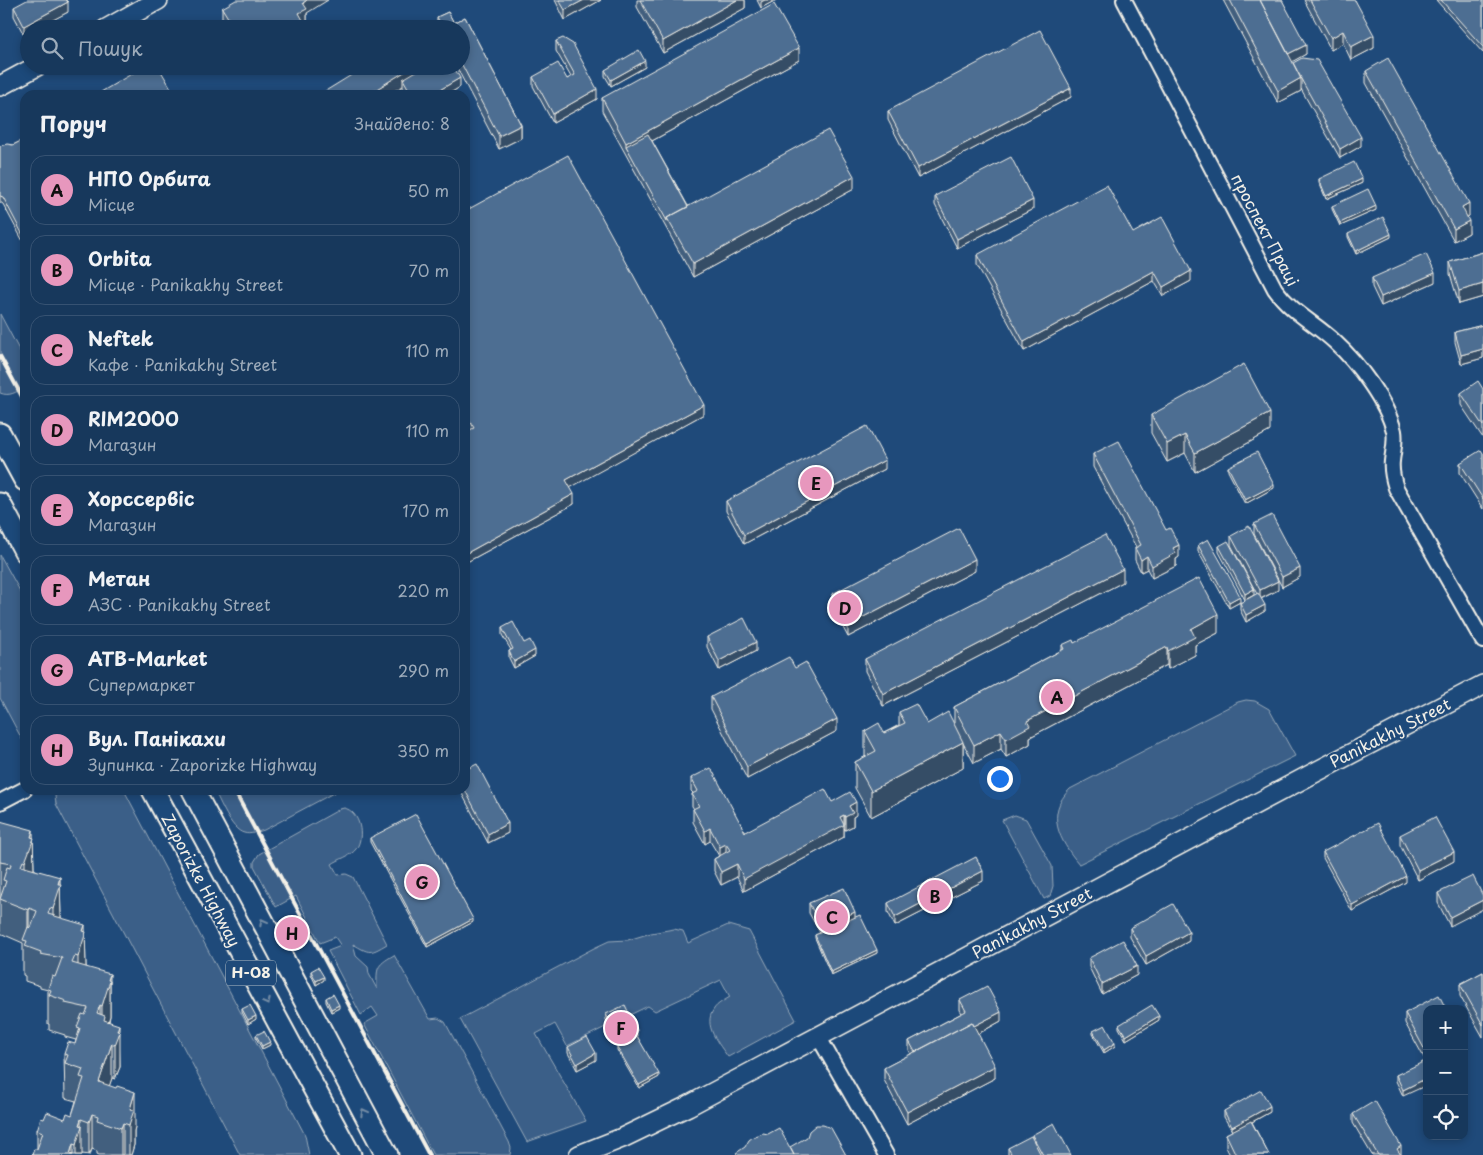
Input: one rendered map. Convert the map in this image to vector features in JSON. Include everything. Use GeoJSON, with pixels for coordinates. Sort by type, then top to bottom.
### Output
{"type":"FeatureCollection","features":[{"type":"Feature","properties":{"kind":"main road"},"geometry":{"type":"LineString","coordinates":[[0,434],[20,471]]}},
{"type":"Feature","properties":{"kind":"main road"},"geometry":{"type":"LineString","coordinates":[[0,504],[20,542]]}},
{"type":"Feature","properties":{"kind":"main road","name":"Zaporizke Highway"},"geometry":{"type":"LineString","coordinates":[[156,795],[350,1155]]}},
{"type":"Feature","properties":{"kind":"main road","name":"Н-08"},"geometry":{"type":"LineString","coordinates":[[195,795],[387,1155]]}},
{"type":"Feature","properties":{"kind":"street"},"geometry":{"type":"LineString","coordinates":[[122,20],[158,0]]}},
{"type":"Feature","properties":{"kind":"street","name":"проспект Праці"},"geometry":{"type":"LineString","coordinates":[[1124,0],[1275,290],[1289,307],[1334,341],[1365,377],[1381,401],[1394,431],[1395,442],[1392,473],[1396,488],[1483,641]]}},
{"type":"Feature","properties":{"kind":"street"},"geometry":{"type":"LineString","coordinates":[[0,86],[20,75]]}},
{"type":"Feature","properties":{"kind":"street","name":"Panikakhy Street"},"geometry":{"type":"LineString","coordinates":[[579,1155],[646,1127],[1303,778],[1483,685]]}},
{"type":"Feature","properties":{"kind":"street"},"geometry":{"type":"LineString","coordinates":[[0,802],[20,792]]}},
{"type":"Feature","properties":{"kind":"street"},"geometry":{"type":"LineString","coordinates":[[818,1036],[886,1155]]}},
{"type":"Feature","properties":{"kind":"shaded area"},"geometry":{"type":"Polygon","coordinates":[[[0,314],[20,352],[20,390],[10,394],[0,393],[0,314]]]}},
{"type":"Feature","properties":{"kind":"shaded area"},"geometry":{"type":"Polygon","coordinates":[[[0,555],[20,591],[20,736],[0,698],[0,555]]]}},
{"type":"Feature","properties":{"kind":"shaded area"},"geometry":{"type":"Polygon","coordinates":[[[1246,700],[1255,701],[1269,709],[1295,756],[1079,864],[1066,846],[1058,827],[1058,808],[1062,798],[1070,789],[1238,702],[1246,700]]]}},
{"type":"Feature","properties":{"kind":"shaded area"},"geometry":{"type":"Polygon","coordinates":[[[127,795],[305,1135],[309,1155],[240,1155],[56,804],[55,796],[127,795]]]}},
{"type":"Feature","properties":{"kind":"shaded area"},"geometry":{"type":"Polygon","coordinates":[[[216,795],[330,795],[264,830],[249,834],[239,831],[226,814],[216,795]]]}},
{"type":"Feature","properties":{"kind":"shaded area"},"geometry":{"type":"Polygon","coordinates":[[[344,808],[354,814],[357,819],[360,832],[359,844],[348,856],[332,864],[338,875],[346,874],[353,877],[387,944],[370,952],[353,944],[356,956],[368,967],[369,974],[377,989],[378,968],[383,962],[394,955],[430,1019],[438,1018],[445,1022],[509,1142],[511,1148],[510,1155],[433,1155],[364,1024],[378,1016],[372,1007],[361,1015],[328,951],[341,946],[335,937],[320,943],[296,896],[276,907],[254,866],[254,862],[259,854],[344,808]]]}},
{"type":"Feature","properties":{"kind":"shaded area"},"geometry":{"type":"Polygon","coordinates":[[[1015,815],[1026,819],[1052,866],[1053,886],[1050,896],[1044,899],[1002,820],[1015,815]]]}},
{"type":"Feature","properties":{"kind":"shaded area"},"geometry":{"type":"Polygon","coordinates":[[[728,925],[749,931],[796,1020],[728,1057],[713,1034],[710,1021],[715,1007],[730,997],[721,980],[655,1011],[648,1006],[567,1046],[555,1024],[536,1034],[586,1121],[527,1142],[460,1019],[609,941],[628,940],[674,929],[683,931],[688,943],[728,925]]]}},
{"type":"Feature","properties":{"kind":"building"},"geometry":{"type":"Polygon","coordinates":[[[27,0],[66,0],[68,2],[35,20],[21,20],[14,7],[27,0]]]}},
{"type":"Feature","properties":{"kind":"building"},"geometry":{"type":"Polygon","coordinates":[[[236,0],[307,0],[303,3],[307,9],[299,13],[303,20],[229,20],[222,8],[236,0]]]}},
{"type":"Feature","properties":{"kind":"building"},"geometry":{"type":"Polygon","coordinates":[[[559,0],[584,0],[565,10],[559,0]]]}},
{"type":"Feature","properties":{"kind":"building"},"geometry":{"type":"Polygon","coordinates":[[[640,0],[737,0],[663,41],[640,0]]]}},
{"type":"Feature","properties":{"kind":"building"},"geometry":{"type":"Polygon","coordinates":[[[1230,0],[1260,0],[1301,78],[1278,91],[1230,0]]]}},
{"type":"Feature","properties":{"kind":"building"},"geometry":{"type":"Polygon","coordinates":[[[1260,0],[1282,0],[1306,45],[1288,54],[1260,0]]]}},
{"type":"Feature","properties":{"kind":"building"},"geometry":{"type":"Polygon","coordinates":[[[1310,0],[1355,0],[1374,35],[1351,47],[1343,31],[1331,38],[1310,0]]]}},
{"type":"Feature","properties":{"kind":"building"},"geometry":{"type":"Polygon","coordinates":[[[1441,0],[1483,0],[1483,47],[1441,0]]]}},
{"type":"Feature","properties":{"kind":"building"},"geometry":{"type":"Polygon","coordinates":[[[774,4],[799,48],[626,143],[602,98],[774,4]]]}},
{"type":"Feature","properties":{"kind":"building"},"geometry":{"type":"Polygon","coordinates":[[[448,12],[452,20],[438,20],[437,17],[448,12]]]}},
{"type":"Feature","properties":{"kind":"building"},"geometry":{"type":"Polygon","coordinates":[[[470,27],[521,125],[499,136],[467,75],[470,75],[470,27]]]}},
{"type":"Feature","properties":{"kind":"building"},"geometry":{"type":"Polygon","coordinates":[[[1040,30],[1071,88],[918,168],[888,111],[1040,30]]]}},
{"type":"Feature","properties":{"kind":"building"},"geometry":{"type":"Polygon","coordinates":[[[563,38],[573,44],[597,89],[553,114],[533,77],[558,63],[567,79],[575,75],[556,41],[563,38]]]}},
{"type":"Feature","properties":{"kind":"building"},"geometry":{"type":"Polygon","coordinates":[[[639,50],[645,61],[611,80],[605,70],[639,50]]]}},
{"type":"Feature","properties":{"kind":"building"},"geometry":{"type":"Polygon","coordinates":[[[1302,58],[1317,60],[1361,137],[1340,149],[1293,63],[1302,58]]]}},
{"type":"Feature","properties":{"kind":"building"},"geometry":{"type":"Polygon","coordinates":[[[1388,58],[1469,203],[1462,207],[1469,221],[1454,229],[1366,71],[1388,58]]]}},
{"type":"Feature","properties":{"kind":"building"},"geometry":{"type":"Polygon","coordinates":[[[130,75],[163,75],[172,90],[104,90],[130,75]]]}},
{"type":"Feature","properties":{"kind":"building"},"geometry":{"type":"Polygon","coordinates":[[[351,75],[399,75],[375,90],[327,90],[351,75]]]}},
{"type":"Feature","properties":{"kind":"building"},"geometry":{"type":"Polygon","coordinates":[[[410,75],[458,75],[460,78],[440,90],[409,90],[403,79],[410,75]]]}},
{"type":"Feature","properties":{"kind":"building"},"geometry":{"type":"Polygon","coordinates":[[[828,130],[854,176],[693,264],[667,218],[828,130]]]}},
{"type":"Feature","properties":{"kind":"building"},"geometry":{"type":"Polygon","coordinates":[[[648,134],[688,207],[667,218],[667,221],[626,146],[648,134]]]}},
{"type":"Feature","properties":{"kind":"building"},"geometry":{"type":"Polygon","coordinates":[[[20,142],[20,229],[3,197],[0,196],[0,146],[13,145],[20,142]]]}},
{"type":"Feature","properties":{"kind":"building"},"geometry":{"type":"Polygon","coordinates":[[[568,155],[704,405],[566,480],[574,494],[470,551],[470,430],[474,428],[470,421],[470,208],[568,155]]]}},
{"type":"Feature","properties":{"kind":"building"},"geometry":{"type":"Polygon","coordinates":[[[1011,157],[1033,200],[957,239],[935,196],[1011,157]]]}},
{"type":"Feature","properties":{"kind":"building"},"geometry":{"type":"Polygon","coordinates":[[[1354,162],[1362,179],[1326,196],[1319,179],[1354,162]]]}},
{"type":"Feature","properties":{"kind":"building"},"geometry":{"type":"Polygon","coordinates":[[[1107,185],[1133,233],[1162,217],[1191,271],[1163,287],[1154,271],[1024,342],[977,255],[1107,185]]]}},
{"type":"Feature","properties":{"kind":"building"},"geometry":{"type":"Polygon","coordinates":[[[1368,189],[1376,206],[1340,223],[1332,206],[1368,189]]]}},
{"type":"Feature","properties":{"kind":"building"},"geometry":{"type":"Polygon","coordinates":[[[1383,217],[1391,234],[1356,251],[1348,234],[1383,217]]]}},
{"type":"Feature","properties":{"kind":"building"},"geometry":{"type":"Polygon","coordinates":[[[1483,252],[1483,284],[1459,291],[1450,262],[1483,252]]]}},
{"type":"Feature","properties":{"kind":"building"},"geometry":{"type":"Polygon","coordinates":[[[1426,254],[1435,273],[1381,297],[1372,278],[1426,254]]]}},
{"type":"Feature","properties":{"kind":"building"},"geometry":{"type":"Polygon","coordinates":[[[1483,325],[1483,349],[1461,355],[1455,332],[1483,325]]]}},
{"type":"Feature","properties":{"kind":"building"},"geometry":{"type":"Polygon","coordinates":[[[1244,364],[1270,413],[1195,453],[1185,435],[1167,444],[1151,415],[1244,364]]]}},
{"type":"Feature","properties":{"kind":"building"},"geometry":{"type":"Polygon","coordinates":[[[1478,381],[1483,389],[1483,426],[1461,393],[1478,381]]]}},
{"type":"Feature","properties":{"kind":"building"},"geometry":{"type":"Polygon","coordinates":[[[867,426],[885,460],[744,535],[726,501],[867,426]]]}},
{"type":"Feature","properties":{"kind":"building"},"geometry":{"type":"Polygon","coordinates":[[[1119,441],[1166,530],[1170,528],[1179,545],[1173,548],[1176,553],[1152,566],[1147,556],[1141,560],[1135,548],[1141,545],[1093,454],[1119,441]]]}},
{"type":"Feature","properties":{"kind":"building"},"geometry":{"type":"Polygon","coordinates":[[[1481,450],[1483,453],[1483,499],[1460,463],[1481,450]]]}},
{"type":"Feature","properties":{"kind":"building"},"geometry":{"type":"Polygon","coordinates":[[[1257,452],[1274,485],[1245,500],[1228,467],[1257,452]]]}},
{"type":"Feature","properties":{"kind":"building"},"geometry":{"type":"Polygon","coordinates":[[[1272,515],[1300,568],[1282,577],[1254,524],[1272,515]]]}},
{"type":"Feature","properties":{"kind":"building"},"geometry":{"type":"Polygon","coordinates":[[[1249,526],[1278,581],[1260,590],[1231,536],[1249,526]]]}},
{"type":"Feature","properties":{"kind":"building"},"geometry":{"type":"Polygon","coordinates":[[[959,528],[975,559],[848,625],[832,594],[959,528]]]}},
{"type":"Feature","properties":{"kind":"building"},"geometry":{"type":"Polygon","coordinates":[[[1105,535],[1123,569],[883,694],[865,659],[1105,535]]]}},
{"type":"Feature","properties":{"kind":"building"},"geometry":{"type":"Polygon","coordinates":[[[1208,539],[1240,596],[1229,602],[1198,545],[1208,539]]]}},
{"type":"Feature","properties":{"kind":"building"},"geometry":{"type":"Polygon","coordinates":[[[1228,541],[1254,589],[1245,594],[1219,546],[1228,541]]]}},
{"type":"Feature","properties":{"kind":"building"},"geometry":{"type":"Polygon","coordinates":[[[1199,578],[1218,614],[1191,629],[1195,637],[1168,651],[1167,647],[1027,721],[1030,726],[1006,739],[1001,731],[974,745],[954,707],[1064,649],[1062,645],[1073,640],[1074,643],[1199,578]]]}},
{"type":"Feature","properties":{"kind":"building"},"geometry":{"type":"Polygon","coordinates":[[[1258,593],[1265,605],[1246,615],[1240,603],[1258,593]]]}},
{"type":"Feature","properties":{"kind":"building"},"geometry":{"type":"Polygon","coordinates":[[[744,618],[756,642],[719,661],[707,637],[744,618]]]}},
{"type":"Feature","properties":{"kind":"building"},"geometry":{"type":"Polygon","coordinates":[[[513,622],[524,643],[530,640],[535,650],[514,662],[509,651],[513,649],[502,628],[513,622]]]}},
{"type":"Feature","properties":{"kind":"building"},"geometry":{"type":"Polygon","coordinates":[[[789,657],[795,668],[806,662],[837,719],[747,767],[711,697],[789,657]]]}},
{"type":"Feature","properties":{"kind":"building"},"geometry":{"type":"Polygon","coordinates":[[[916,704],[927,724],[948,712],[963,742],[871,791],[855,762],[876,751],[865,731],[879,723],[884,733],[905,723],[899,712],[916,704]]]}},
{"type":"Feature","properties":{"kind":"building"},"geometry":{"type":"Polygon","coordinates":[[[477,764],[508,823],[488,834],[468,795],[470,795],[470,768],[477,764]]]}},
{"type":"Feature","properties":{"kind":"building"},"geometry":{"type":"Polygon","coordinates":[[[711,768],[745,832],[825,789],[832,802],[850,792],[856,802],[849,806],[853,813],[840,817],[844,825],[744,879],[737,864],[721,872],[714,859],[730,850],[726,844],[720,847],[710,828],[705,831],[693,809],[699,806],[692,794],[698,791],[691,778],[711,768]]]}},
{"type":"Feature","properties":{"kind":"building"},"geometry":{"type":"Polygon","coordinates":[[[416,814],[473,919],[427,944],[370,838],[416,814]]]}},
{"type":"Feature","properties":{"kind":"building"},"geometry":{"type":"Polygon","coordinates":[[[1435,817],[1454,852],[1418,870],[1400,835],[1435,817]]]}},
{"type":"Feature","properties":{"kind":"building"},"geometry":{"type":"Polygon","coordinates":[[[0,821],[33,830],[31,837],[34,838],[25,862],[23,861],[21,866],[60,877],[58,884],[61,884],[53,909],[50,908],[48,914],[85,925],[83,931],[86,932],[78,957],[75,956],[72,963],[110,974],[108,980],[110,981],[102,1006],[100,1005],[97,1013],[105,1016],[104,1020],[119,1025],[117,1031],[120,1032],[115,1045],[112,1043],[99,1082],[135,1092],[130,1109],[134,1110],[129,1125],[123,1123],[121,1128],[97,1120],[98,1116],[92,1114],[89,1122],[81,1119],[79,1125],[82,1126],[76,1145],[73,1144],[70,1154],[73,1155],[32,1155],[34,1149],[37,1149],[43,1132],[37,1130],[41,1118],[44,1119],[47,1112],[65,1119],[67,1113],[72,1115],[84,1078],[80,1077],[83,1069],[65,1063],[68,1055],[64,1054],[68,1042],[75,1044],[80,1028],[77,1027],[82,1014],[85,1015],[88,1008],[65,1003],[66,1001],[49,995],[51,990],[48,989],[52,976],[55,977],[62,958],[40,954],[41,952],[25,946],[27,941],[23,940],[28,927],[31,928],[37,911],[29,908],[28,910],[0,899],[6,881],[3,880],[7,867],[10,868],[11,864],[0,862],[0,821]]]}},
{"type":"Feature","properties":{"kind":"building"},"geometry":{"type":"Polygon","coordinates":[[[1378,823],[1406,876],[1352,905],[1323,852],[1378,823]]]}},
{"type":"Feature","properties":{"kind":"building"},"geometry":{"type":"Polygon","coordinates":[[[976,857],[983,871],[895,917],[888,903],[976,857]]]}},
{"type":"Feature","properties":{"kind":"building"},"geometry":{"type":"Polygon","coordinates":[[[1473,876],[1483,896],[1483,900],[1450,917],[1438,893],[1473,876]]]}},
{"type":"Feature","properties":{"kind":"building"},"geometry":{"type":"Polygon","coordinates":[[[844,888],[855,912],[821,927],[809,903],[844,888]]]}},
{"type":"Feature","properties":{"kind":"building"},"geometry":{"type":"Polygon","coordinates":[[[1173,904],[1189,932],[1146,956],[1130,928],[1173,904]]]}},
{"type":"Feature","properties":{"kind":"building"},"geometry":{"type":"Polygon","coordinates":[[[860,915],[877,950],[831,972],[815,935],[860,915]]]}},
{"type":"Feature","properties":{"kind":"building"},"geometry":{"type":"Polygon","coordinates":[[[1123,940],[1137,966],[1102,984],[1089,958],[1123,940]]]}},
{"type":"Feature","properties":{"kind":"building"},"geometry":{"type":"Polygon","coordinates":[[[318,967],[324,977],[316,981],[311,971],[318,967]]]}},
{"type":"Feature","properties":{"kind":"building"},"geometry":{"type":"Polygon","coordinates":[[[1483,972],[1483,1025],[1460,984],[1483,972]]]}},
{"type":"Feature","properties":{"kind":"building"},"geometry":{"type":"Polygon","coordinates":[[[987,986],[1001,1012],[974,1026],[972,1022],[915,1052],[909,1041],[966,1011],[960,1000],[987,986]]]}},
{"type":"Feature","properties":{"kind":"building"},"geometry":{"type":"Polygon","coordinates":[[[333,994],[339,1005],[331,1009],[326,998],[333,994]]]}},
{"type":"Feature","properties":{"kind":"building"},"geometry":{"type":"Polygon","coordinates":[[[1439,995],[1444,1005],[1423,1005],[1423,1047],[1405,1013],[1439,995]]]}},
{"type":"Feature","properties":{"kind":"building"},"geometry":{"type":"Polygon","coordinates":[[[250,1005],[256,1016],[248,1020],[242,1009],[250,1005]]]}},
{"type":"Feature","properties":{"kind":"building"},"geometry":{"type":"Polygon","coordinates":[[[625,1005],[637,1030],[617,1039],[606,1014],[625,1005]]]}},
{"type":"Feature","properties":{"kind":"building"},"geometry":{"type":"Polygon","coordinates":[[[1152,1005],[1159,1016],[1126,1036],[1119,1025],[1152,1005]]]}},
{"type":"Feature","properties":{"kind":"building"},"geometry":{"type":"Polygon","coordinates":[[[972,1022],[995,1066],[907,1112],[884,1068],[972,1022]]]}},
{"type":"Feature","properties":{"kind":"building"},"geometry":{"type":"Polygon","coordinates":[[[1105,1025],[1115,1043],[1104,1050],[1093,1031],[1105,1025]]]}},
{"type":"Feature","properties":{"kind":"building"},"geometry":{"type":"Polygon","coordinates":[[[264,1031],[270,1042],[262,1046],[256,1035],[264,1031]]]}},
{"type":"Feature","properties":{"kind":"building"},"geometry":{"type":"Polygon","coordinates":[[[637,1036],[659,1074],[639,1085],[617,1047],[637,1036]]]}},
{"type":"Feature","properties":{"kind":"building"},"geometry":{"type":"Polygon","coordinates":[[[587,1037],[596,1053],[577,1064],[568,1047],[587,1037]]]}},
{"type":"Feature","properties":{"kind":"building"},"geometry":{"type":"Polygon","coordinates":[[[1423,1062],[1423,1080],[1403,1090],[1396,1075],[1423,1062]]]}},
{"type":"Feature","properties":{"kind":"building"},"geometry":{"type":"Polygon","coordinates":[[[1261,1090],[1270,1106],[1232,1127],[1224,1111],[1261,1090]]]}},
{"type":"Feature","properties":{"kind":"building"},"geometry":{"type":"Polygon","coordinates":[[[1375,1101],[1401,1146],[1397,1149],[1401,1155],[1378,1155],[1353,1114],[1375,1101]]]}},
{"type":"Feature","properties":{"kind":"building"},"geometry":{"type":"Polygon","coordinates":[[[1251,1121],[1269,1155],[1236,1155],[1226,1134],[1251,1121]]]}},
{"type":"Feature","properties":{"kind":"building"},"geometry":{"type":"Polygon","coordinates":[[[1054,1123],[1071,1155],[1043,1155],[1032,1135],[1054,1123]]]}},
{"type":"Feature","properties":{"kind":"building"},"geometry":{"type":"Polygon","coordinates":[[[816,1125],[831,1128],[846,1155],[794,1155],[790,1147],[807,1137],[809,1131],[816,1125]]]}},
{"type":"Feature","properties":{"kind":"building"},"geometry":{"type":"Polygon","coordinates":[[[779,1128],[794,1155],[738,1155],[736,1153],[745,1147],[753,1137],[763,1133],[768,1134],[779,1128]]]}},
{"type":"Feature","properties":{"kind":"building"},"geometry":{"type":"Polygon","coordinates":[[[1031,1136],[1041,1155],[1012,1155],[1008,1148],[1031,1136]]]}},
{"type":"Feature","properties":{"kind":"railway"},"geometry":{"type":"LineString","coordinates":[[0,356],[20,393]]}},
{"type":"Feature","properties":{"kind":"railway"},"geometry":{"type":"LineString","coordinates":[[237,795],[429,1155]]}},
{"type":"Feature","properties":{"kind":"place","name":"Хорссервіс"},"geometry":{"type":"Point","coordinates":[816,483]}},
{"type":"Feature","properties":{"kind":"place","name":"RIM2000"},"geometry":{"type":"Point","coordinates":[845,608]}},
{"type":"Feature","properties":{"kind":"place","name":"НПО Орбита"},"geometry":{"type":"Point","coordinates":[1057,697]}},
{"type":"Feature","properties":{"kind":"place","name":"ATB-Market"},"geometry":{"type":"Point","coordinates":[422,882]}},
{"type":"Feature","properties":{"kind":"place","name":"Orbita"},"geometry":{"type":"Point","coordinates":[935,896]}},
{"type":"Feature","properties":{"kind":"place","name":"Neftek"},"geometry":{"type":"Point","coordinates":[832,917]}},
{"type":"Feature","properties":{"kind":"place","name":"Вул. Панікахи"},"geometry":{"type":"Point","coordinates":[292,933]}},
{"type":"Feature","properties":{"kind":"place","name":"Метан"},"geometry":{"type":"Point","coordinates":[621,1028]}}]}
